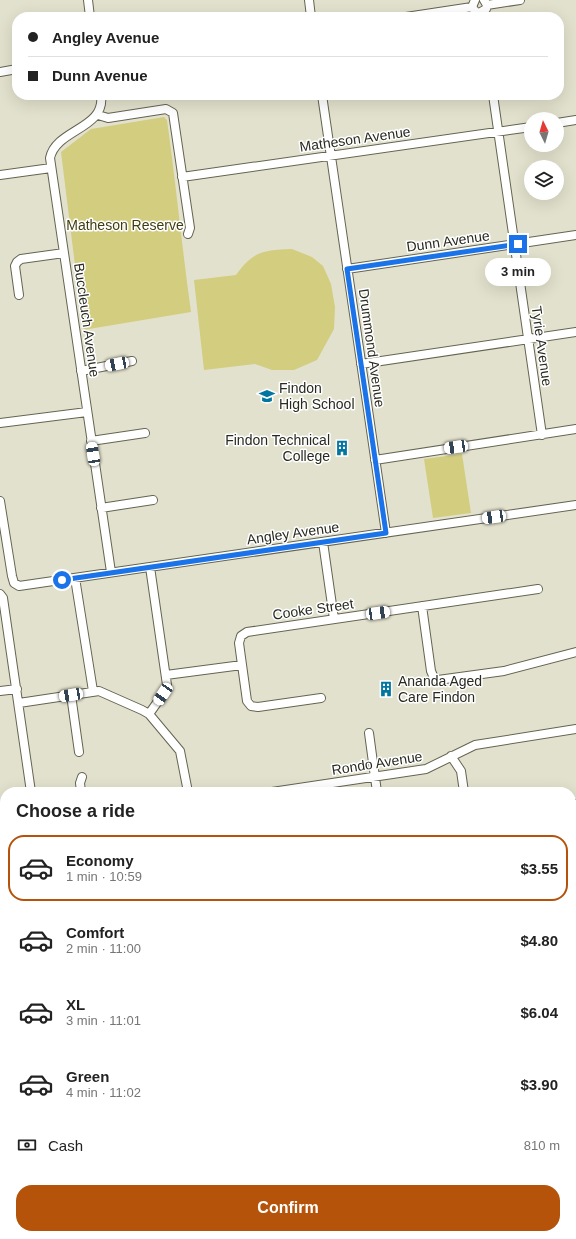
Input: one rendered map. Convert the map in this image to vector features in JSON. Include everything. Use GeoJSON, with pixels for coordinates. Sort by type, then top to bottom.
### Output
{"type":"FeatureCollection","features":[{"type":"Feature","properties":{"kind":"street"},"geometry":{"type":"LineString","coordinates":[[88,0],[89,12]]}},
{"type":"Feature","properties":{"kind":"street"},"geometry":{"type":"LineString","coordinates":[[309,0],[310,12]]}},
{"type":"Feature","properties":{"kind":"street"},"geometry":{"type":"LineString","coordinates":[[484,12],[486,9],[486,2],[520,0]]}},
{"type":"Feature","properties":{"kind":"street"},"geometry":{"type":"LineString","coordinates":[[430,12],[474,3]]}},
{"type":"Feature","properties":{"kind":"street"},"geometry":{"type":"LineString","coordinates":[[0,72],[12,70]]}},
{"type":"Feature","properties":{"kind":"street"},"geometry":{"type":"LineString","coordinates":[[101,100],[102,106],[98,115],[108,118],[166,109],[173,113],[190,228],[188,234]]}},
{"type":"Feature","properties":{"kind":"street","name":"Drummond Avenue"},"geometry":{"type":"LineString","coordinates":[[323,100],[386,533]]}},
{"type":"Feature","properties":{"kind":"street","name":"Tyrie Avenue"},"geometry":{"type":"LineString","coordinates":[[494,100],[542,435]]}},
{"type":"Feature","properties":{"kind":"street","name":"Buccleuch Avenue"},"geometry":{"type":"LineString","coordinates":[[98,115],[55,147],[50,158],[111,572]]}},
{"type":"Feature","properties":{"kind":"street"},"geometry":{"type":"LineString","coordinates":[[564,122],[576,120]]}},
{"type":"Feature","properties":{"kind":"street","name":"Matheson Avenue"},"geometry":{"type":"LineString","coordinates":[[182,176],[524,128]]}},
{"type":"Feature","properties":{"kind":"street"},"geometry":{"type":"LineString","coordinates":[[0,175],[51,168]]}},
{"type":"Feature","properties":{"kind":"street","name":"Dunn Avenue"},"geometry":{"type":"LineString","coordinates":[[347,269],[576,235]]}},
{"type":"Feature","properties":{"kind":"street"},"geometry":{"type":"LineString","coordinates":[[19,294],[15,266],[17,262],[21,260],[64,253]]}},
{"type":"Feature","properties":{"kind":"street"},"geometry":{"type":"LineString","coordinates":[[361,364],[576,332]]}},
{"type":"Feature","properties":{"kind":"street"},"geometry":{"type":"LineString","coordinates":[[81,371],[132,361]]}},
{"type":"Feature","properties":{"kind":"street"},"geometry":{"type":"LineString","coordinates":[[0,423],[87,412]]}},
{"type":"Feature","properties":{"kind":"street"},"geometry":{"type":"LineString","coordinates":[[375,460],[576,429]]}},
{"type":"Feature","properties":{"kind":"street"},"geometry":{"type":"LineString","coordinates":[[91,441],[144,433]]}},
{"type":"Feature","properties":{"kind":"street"},"geometry":{"type":"LineString","coordinates":[[101,508],[153,500]]}},
{"type":"Feature","properties":{"kind":"street","name":"Angley Avenue"},"geometry":{"type":"LineString","coordinates":[[0,501],[14,583],[19,586],[576,505]]}},
{"type":"Feature","properties":{"kind":"street"},"geometry":{"type":"LineString","coordinates":[[323,542],[334,619]]}},
{"type":"Feature","properties":{"kind":"street"},"geometry":{"type":"LineString","coordinates":[[149,714],[166,690],[166,676],[150,567]]}},
{"type":"Feature","properties":{"kind":"street"},"geometry":{"type":"LineString","coordinates":[[75,578],[93,691]]}},
{"type":"Feature","properties":{"kind":"street","name":"Cooke Street"},"geometry":{"type":"LineString","coordinates":[[320,698],[258,707],[251,706],[247,701],[239,643],[241,636],[247,632],[538,589]]}},
{"type":"Feature","properties":{"kind":"street"},"geometry":{"type":"LineString","coordinates":[[0,594],[3,598],[30,787]]}},
{"type":"Feature","properties":{"kind":"street"},"geometry":{"type":"LineString","coordinates":[[422,606],[431,671],[434,678],[443,680],[504,672],[576,652]]}},
{"type":"Feature","properties":{"kind":"street"},"geometry":{"type":"LineString","coordinates":[[166,676],[242,665]]}},
{"type":"Feature","properties":{"kind":"street"},"geometry":{"type":"LineString","coordinates":[[0,691],[17,689]]}},
{"type":"Feature","properties":{"kind":"street"},"geometry":{"type":"LineString","coordinates":[[18,703],[93,691],[124,701],[149,714],[180,751],[187,787]]}},
{"type":"Feature","properties":{"kind":"street"},"geometry":{"type":"LineString","coordinates":[[71,695],[79,752]]}},
{"type":"Feature","properties":{"kind":"street","name":"Rondo Avenue"},"geometry":{"type":"LineString","coordinates":[[314,787],[426,769],[440,764],[451,756],[475,745],[576,729]]}},
{"type":"Feature","properties":{"kind":"street"},"geometry":{"type":"LineString","coordinates":[[369,732],[376,787]]}},
{"type":"Feature","properties":{"kind":"street"},"geometry":{"type":"LineString","coordinates":[[451,756],[461,771],[463,787]]}},
{"type":"Feature","properties":{"kind":"street"},"geometry":{"type":"LineString","coordinates":[[80,787],[82,777]]}},
{"type":"Feature","properties":{"kind":"green space","name":"Matheson Reserve"},"geometry":{"type":"Polygon","coordinates":[[[164,117],[167,120],[191,312],[83,330],[61,152],[91,129],[164,117]]]}},
{"type":"Feature","properties":{"kind":"green space"},"geometry":{"type":"Polygon","coordinates":[[[292,249],[312,257],[323,266],[331,284],[335,307],[334,329],[317,360],[294,370],[272,370],[255,364],[204,370],[194,280],[236,275],[248,261],[260,253],[274,250],[292,249]]]}},
{"type":"Feature","properties":{"kind":"green space"},"geometry":{"type":"Polygon","coordinates":[[[462,454],[471,513],[433,518],[424,459],[462,454]]]}},
{"type":"Feature","properties":{"kind":"place","name":"Findon High School"},"geometry":{"type":"Point","coordinates":[267,396]}},
{"type":"Feature","properties":{"kind":"place","name":"Findon Technical College"},"geometry":{"type":"Point","coordinates":[342,448]}},
{"type":"Feature","properties":{"kind":"place","name":"Ananda Aged Care Findon"},"geometry":{"type":"Point","coordinates":[386,689]}},
{"type":"Feature","properties":{"kind":"route"},"geometry":{"type":"LineString","coordinates":[[62,580],[386,533],[347,269],[518,244]]}}]}
